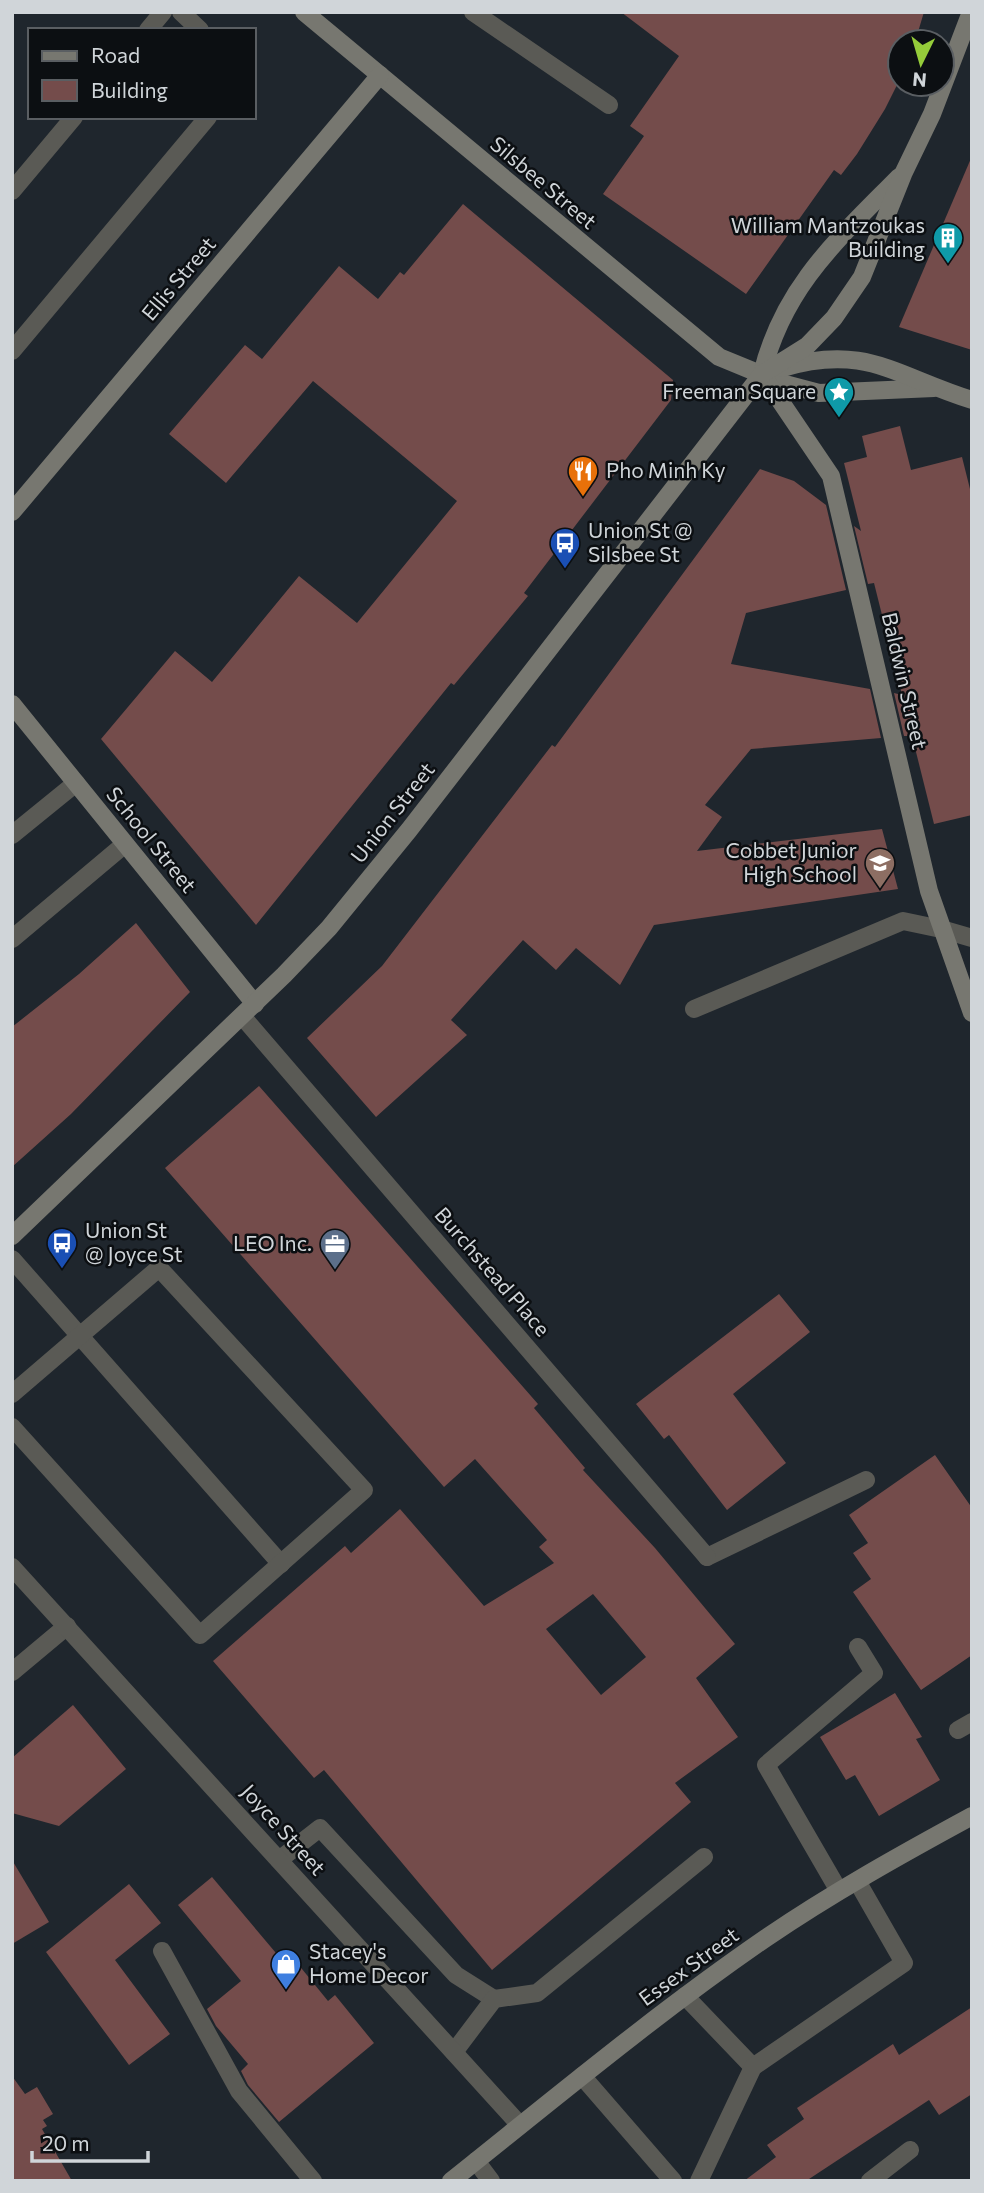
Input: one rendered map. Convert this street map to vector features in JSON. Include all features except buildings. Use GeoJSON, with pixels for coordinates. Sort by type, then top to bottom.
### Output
{"type":"FeatureCollection","features":[{"type":"Feature","properties":{"kind":"main road","name":"Silsbee Street"},"geometry":{"type":"LineString","coordinates":[[304,12],[719,357],[819,393],[934,388]]}},
{"type":"Feature","properties":{"kind":"main road","name":"Union Street"},"geometry":{"type":"LineString","coordinates":[[12,1236],[307,952],[381,866],[762,374],[807,346],[851,294],[872,256],[904,172],[932,114],[971,12]]}},
{"type":"Feature","properties":{"kind":"main road","name":"Ellis Street"},"geometry":{"type":"LineString","coordinates":[[12,512],[380,75]]}},
{"type":"Feature","properties":{"kind":"main road","name":"Union Street"},"geometry":{"type":"LineString","coordinates":[[762,374],[776,328],[796,290],[834,243],[904,172]]}},
{"type":"Feature","properties":{"kind":"main road"},"geometry":{"type":"LineString","coordinates":[[762,374],[803,363],[848,358],[878,364],[934,388],[972,400]]}},
{"type":"Feature","properties":{"kind":"main road","name":"Baldwin Street"},"geometry":{"type":"LineString","coordinates":[[762,374],[825,464],[835,490],[929,891],[972,1013]]}},
{"type":"Feature","properties":{"kind":"main road","name":"School Street"},"geometry":{"type":"LineString","coordinates":[[12,704],[125,844],[249,1010]]}},
{"type":"Feature","properties":{"kind":"main road","name":"Essex Street"},"geometry":{"type":"LineString","coordinates":[[451,2181],[685,1996],[839,1891],[972,1816]]}},
{"type":"Feature","properties":{"kind":"street"},"geometry":{"type":"LineString","coordinates":[[150,28],[163,12]]}},
{"type":"Feature","properties":{"kind":"street"},"geometry":{"type":"LineString","coordinates":[[181,12],[198,28]]}},
{"type":"Feature","properties":{"kind":"street"},"geometry":{"type":"LineString","coordinates":[[473,12],[609,105]]}},
{"type":"Feature","properties":{"kind":"street"},"geometry":{"type":"LineString","coordinates":[[12,191],[72,119]]}},
{"type":"Feature","properties":{"kind":"street"},"geometry":{"type":"LineString","coordinates":[[12,351],[206,119]]}},
{"type":"Feature","properties":{"kind":"street"},"geometry":{"type":"LineString","coordinates":[[12,835],[76,783]]}},
{"type":"Feature","properties":{"kind":"street"},"geometry":{"type":"LineString","coordinates":[[12,939],[125,844]]}},
{"type":"Feature","properties":{"kind":"street"},"geometry":{"type":"LineString","coordinates":[[694,1009],[903,921],[972,938]]}},
{"type":"Feature","properties":{"kind":"street","name":"Burchstead Place"},"geometry":{"type":"LineString","coordinates":[[249,1010],[708,1557],[866,1480]]}},
{"type":"Feature","properties":{"kind":"street"},"geometry":{"type":"LineString","coordinates":[[12,1259],[281,1564]]}},
{"type":"Feature","properties":{"kind":"street"},"geometry":{"type":"LineString","coordinates":[[12,1394],[159,1268],[364,1490],[200,1635],[12,1427]]}},
{"type":"Feature","properties":{"kind":"street","name":"Joyce Street"},"geometry":{"type":"LineString","coordinates":[[12,1567],[520,2125]]}},
{"type":"Feature","properties":{"kind":"street"},"geometry":{"type":"LineString","coordinates":[[12,1672],[66,1626]]}},
{"type":"Feature","properties":{"kind":"street"},"geometry":{"type":"LineString","coordinates":[[839,1891],[766,1765],[874,1673],[858,1647]]}},
{"type":"Feature","properties":{"kind":"street"},"geometry":{"type":"LineString","coordinates":[[279,1860],[320,1828],[456,1975],[494,1998],[537,1993],[704,1857]]}},
{"type":"Feature","properties":{"kind":"street"},"geometry":{"type":"LineString","coordinates":[[699,2181],[752,2067],[904,1963],[857,1881]]}},
{"type":"Feature","properties":{"kind":"street"},"geometry":{"type":"LineString","coordinates":[[162,1951],[239,2091],[313,2181]]}},
{"type":"Feature","properties":{"kind":"street"},"geometry":{"type":"LineString","coordinates":[[685,1996],[752,2067]]}},
{"type":"Feature","properties":{"kind":"street"},"geometry":{"type":"LineString","coordinates":[[454,2052],[494,1998]]}},
{"type":"Feature","properties":{"kind":"street"},"geometry":{"type":"LineString","coordinates":[[582,2076],[673,2181]]}},
{"type":"Feature","properties":{"kind":"street"},"geometry":{"type":"LineString","coordinates":[[870,2181],[910,2150]]}},
{"type":"Feature","properties":{"kind":"street"},"geometry":{"type":"LineString","coordinates":[[476,2161],[491,2181]]}},
{"type":"Feature","properties":{"kind":"place","name":"William Mantzoukas Building"},"geometry":{"type":"Point","coordinates":[948,265]}},
{"type":"Feature","properties":{"kind":"place","name":"Freeman Square"},"geometry":{"type":"Point","coordinates":[839,419]}},
{"type":"Feature","properties":{"kind":"place","name":"Pho Minh Ky"},"geometry":{"type":"Point","coordinates":[583,498]}},
{"type":"Feature","properties":{"kind":"place","name":"Union St @ Silsbee St"},"geometry":{"type":"Point","coordinates":[565,570]}},
{"type":"Feature","properties":{"kind":"place","name":"Cobbet Junior High School"},"geometry":{"type":"Point","coordinates":[880,890]}},
{"type":"Feature","properties":{"kind":"place","name":"Union St @ Joyce St"},"geometry":{"type":"Point","coordinates":[62,1270]}},
{"type":"Feature","properties":{"kind":"place","name":"LEO Inc."},"geometry":{"type":"Point","coordinates":[335,1271]}},
{"type":"Feature","properties":{"kind":"place","name":"Stacey's Home Decor"},"geometry":{"type":"Point","coordinates":[286,1991]}}]}
